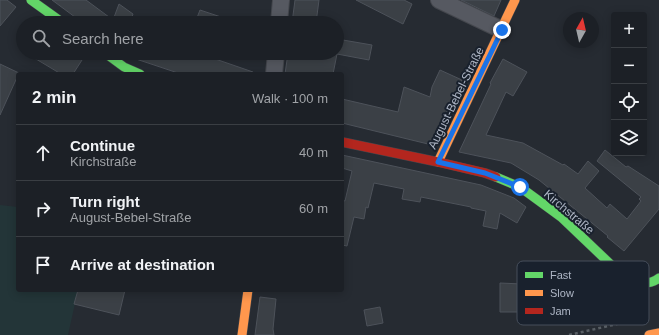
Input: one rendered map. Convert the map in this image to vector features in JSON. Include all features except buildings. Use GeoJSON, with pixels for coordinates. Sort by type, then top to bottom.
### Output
{"type":"FeatureCollection","features":[{"type":"Feature","properties":{"kind":"street"},"geometry":{"type":"LineString","coordinates":[[31,0],[53,16]]}},
{"type":"Feature","properties":{"kind":"street"},"geometry":{"type":"LineString","coordinates":[[280,16],[281,0]]}},
{"type":"Feature","properties":{"kind":"street"},"geometry":{"type":"LineString","coordinates":[[439,0],[502,30]]}},
{"type":"Feature","properties":{"kind":"street","name":"August-Bebel-Straße"},"geometry":{"type":"LineString","coordinates":[[438,162],[515,0]]}},
{"type":"Feature","properties":{"kind":"street"},"geometry":{"type":"LineString","coordinates":[[114,60],[124,67],[135,72]]}},
{"type":"Feature","properties":{"kind":"street"},"geometry":{"type":"LineString","coordinates":[[274,72],[275,60]]}},
{"type":"Feature","properties":{"kind":"street","name":"Kirchstraße"},"geometry":{"type":"LineString","coordinates":[[344,142],[485,173],[520,187],[561,217],[607,261]]}},
{"type":"Feature","properties":{"kind":"street"},"geometry":{"type":"LineString","coordinates":[[242,335],[248,292]]}},
{"type":"Feature","properties":{"kind":"street"},"geometry":{"type":"LineString","coordinates":[[649,335],[659,333]]}},
{"type":"Feature","properties":{"kind":"path"},"geometry":{"type":"LineString","coordinates":[[569,335],[614,325]]}},
{"type":"Feature","properties":{"kind":"shaded area"},"geometry":{"type":"Polygon","coordinates":[[[0,205],[16,207],[16,292],[78,292],[68,335],[0,335],[0,205]]]}},
{"type":"Feature","properties":{"kind":"traffic: fast"},"geometry":{"type":"LineString","coordinates":[[31,0],[53,16]]}},
{"type":"Feature","properties":{"kind":"traffic: fast"},"geometry":{"type":"LineString","coordinates":[[114,60],[124,67],[135,72]]}},
{"type":"Feature","properties":{"kind":"traffic: fast"},"geometry":{"type":"LineString","coordinates":[[496,177],[520,187],[561,217],[607,261]]}},
{"type":"Feature","properties":{"kind":"traffic: fast"},"geometry":{"type":"LineString","coordinates":[[649,282],[659,278]]}},
{"type":"Feature","properties":{"kind":"traffic: slow"},"geometry":{"type":"LineString","coordinates":[[438,162],[515,0]]}},
{"type":"Feature","properties":{"kind":"traffic: slow"},"geometry":{"type":"LineString","coordinates":[[242,335],[248,292]]}},
{"type":"Feature","properties":{"kind":"traffic: slow"},"geometry":{"type":"LineString","coordinates":[[649,335],[659,333]]}},
{"type":"Feature","properties":{"kind":"traffic: jam"},"geometry":{"type":"LineString","coordinates":[[344,142],[438,162],[496,177]]}},
{"type":"Feature","properties":{"kind":"route"},"geometry":{"type":"LineString","coordinates":[[502,30],[438,162],[485,173],[520,187]]}}]}
